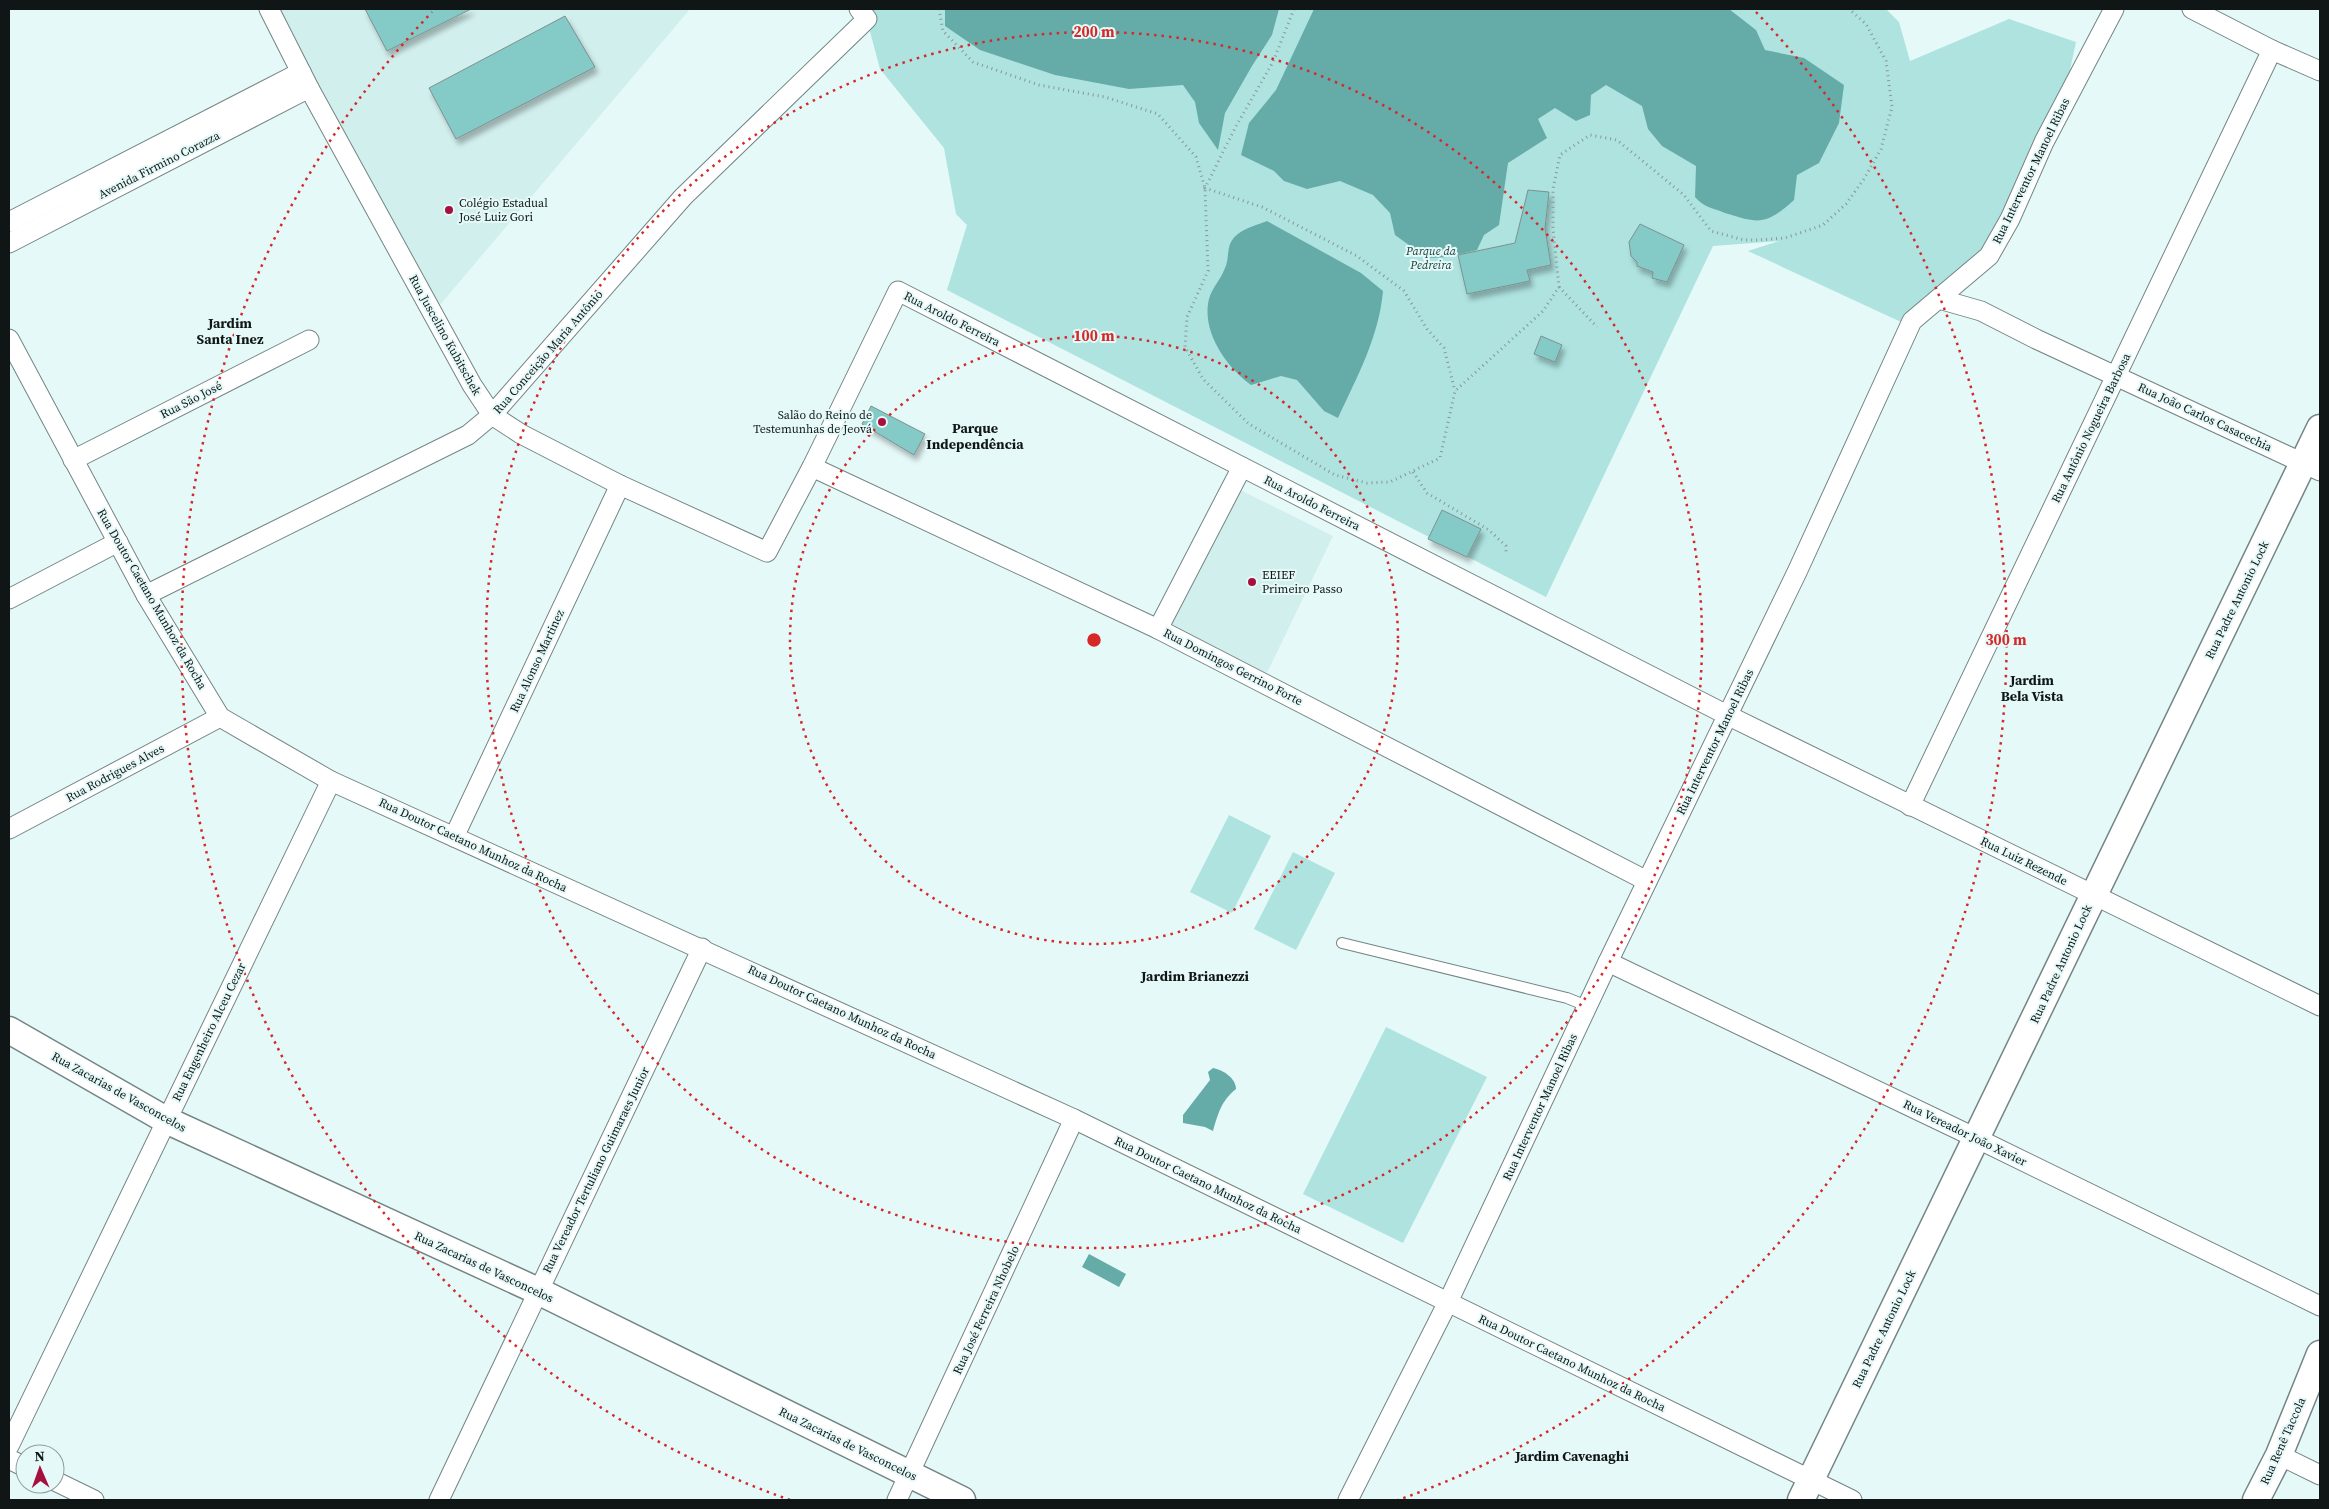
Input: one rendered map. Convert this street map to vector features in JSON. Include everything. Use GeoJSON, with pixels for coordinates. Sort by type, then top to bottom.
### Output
{"type":"FeatureCollection","features":[{"type":"Feature","properties":{"kind":"main road","name":"Rua Padre Antonio Lock"},"geometry":{"type":"LineString","coordinates":[[1806,1490],[2094,895],[2312,467],[2320,428]]}},
{"type":"Feature","properties":{"kind":"main road","name":"Rua Zacarias de Vasconcelos"},"geometry":{"type":"LineString","coordinates":[[9,1030],[166,1120],[538,1292],[962,1500]]}},
{"type":"Feature","properties":{"kind":"main road","name":"Rua Renê Taccola"},"geometry":{"type":"LineString","coordinates":[[2256,1500],[2279,1455],[2320,1354]]}},
{"type":"Feature","properties":{"kind":"street","name":"Rua Juscelino Kubitschek"},"geometry":{"type":"LineString","coordinates":[[269,9],[305,80],[472,385],[492,415],[521,434],[620,485],[767,552],[812,466]]}},
{"type":"Feature","properties":{"kind":"street","name":"Rua Conceição Maria Antônio"},"geometry":{"type":"LineString","coordinates":[[146,595],[468,436],[492,415],[684,197],[867,19],[859,9]]}},
{"type":"Feature","properties":{"kind":"street","name":"Rua Interventor Manoel Ribas"},"geometry":{"type":"LineString","coordinates":[[1348,1500],[1448,1302],[1608,962],[1797,572],[1912,321],[1989,256],[2010,219],[2044,142],[2114,9]]}},
{"type":"Feature","properties":{"kind":"street"},"geometry":{"type":"LineString","coordinates":[[2192,9],[2272,50],[2320,70]]}},
{"type":"Feature","properties":{"kind":"street","name":"Rua Antônio Nogueira Barbosa"},"geometry":{"type":"LineString","coordinates":[[1910,806],[2272,50]]}},
{"type":"Feature","properties":{"kind":"street","name":"Avenida Firmino Corazza"},"geometry":{"type":"LineString","coordinates":[[9,222],[305,80]]}},
{"type":"Feature","properties":{"kind":"street","name":"Avenida Firmino Corazza"},"geometry":{"type":"LineString","coordinates":[[9,243],[305,80]]}},
{"type":"Feature","properties":{"kind":"street","name":"Rua Aroldo Ferreira"},"geometry":{"type":"LineString","coordinates":[[812,466],[898,291],[1727,716]]}},
{"type":"Feature","properties":{"kind":"street","name":"Rua João Carlos Casacechia"},"geometry":{"type":"LineString","coordinates":[[1939,299],[1981,311],[2036,339],[2312,467]]}},
{"type":"Feature","properties":{"kind":"street","name":"Rua Doutor Caetano Munhoz da Rocha"},"geometry":{"type":"LineString","coordinates":[[9,339],[146,595],[220,717],[331,781],[702,948],[1074,1119],[1448,1302],[1806,1490],[1852,1500]]}},
{"type":"Feature","properties":{"kind":"street","name":"Rua São José"},"geometry":{"type":"LineString","coordinates":[[73,460],[309,340]]}},
{"type":"Feature","properties":{"kind":"street","name":"Rua Domingos Gerrino Forte"},"geometry":{"type":"LineString","coordinates":[[812,466],[1158,629],[1647,881]]}},
{"type":"Feature","properties":{"kind":"street"},"geometry":{"type":"LineString","coordinates":[[1158,629],[1242,467]]}},
{"type":"Feature","properties":{"kind":"street","name":"Rua Alonso Martinez"},"geometry":{"type":"LineString","coordinates":[[454,837],[620,485]]}},
{"type":"Feature","properties":{"kind":"street"},"geometry":{"type":"LineString","coordinates":[[9,599],[118,542]]}},
{"type":"Feature","properties":{"kind":"street","name":"Rua Luiz Rezende"},"geometry":{"type":"LineString","coordinates":[[1727,716],[2320,1006]]}},
{"type":"Feature","properties":{"kind":"street","name":"Rua Rodrigues Alves"},"geometry":{"type":"LineString","coordinates":[[9,829],[220,717]]}},
{"type":"Feature","properties":{"kind":"street","name":"Rua Engenheiro Alceu Cezar"},"geometry":{"type":"LineString","coordinates":[[9,1446],[331,781]]}},
{"type":"Feature","properties":{"kind":"street","name":"Rua Vereador Tertuliano Guimaraes Junior"},"geometry":{"type":"LineString","coordinates":[[439,1500],[702,948]]}},
{"type":"Feature","properties":{"kind":"street","name":"Rua Vereador João Xavier"},"geometry":{"type":"LineString","coordinates":[[1608,962],[1976,1138],[2320,1306]]}},
{"type":"Feature","properties":{"kind":"street","name":"Rua José Ferreira Nhobelo"},"geometry":{"type":"LineString","coordinates":[[897,1500],[1074,1119]]}},
{"type":"Feature","properties":{"kind":"street"},"geometry":{"type":"LineString","coordinates":[[2279,1455],[2320,1475]]}},
{"type":"Feature","properties":{"kind":"street"},"geometry":{"type":"LineString","coordinates":[[65,1486],[94,1500]]}},
{"type":"Feature","properties":{"kind":"lane"},"geometry":{"type":"LineString","coordinates":[[1342,943],[1567,998],[1588,1006]]}},
{"type":"Feature","properties":{"kind":"path"},"geometry":{"type":"LineString","coordinates":[[939,9],[943,31],[973,62],[1040,86],[1105,97],[1158,114],[1196,158],[1206,188],[1208,271],[1187,317],[1185,347],[1203,379],[1249,424],[1335,475],[1367,482],[1390,482],[1440,458],[1455,391],[1444,348],[1427,329],[1404,291],[1357,256],[1262,207],[1206,188]]}},
{"type":"Feature","properties":{"kind":"path"},"geometry":{"type":"LineString","coordinates":[[1206,188],[1235,128],[1272,62],[1294,9]]}},
{"type":"Feature","properties":{"kind":"path"},"geometry":{"type":"LineString","coordinates":[[1455,391],[1543,311],[1559,287],[1553,189],[1560,155],[1590,135],[1616,140],[1684,195],[1711,231],[1724,237],[1744,240],[1786,238],[1823,225],[1846,204],[1864,179],[1881,149],[1892,106],[1886,61],[1866,24],[1849,9]]}},
{"type":"Feature","properties":{"kind":"path"},"geometry":{"type":"LineString","coordinates":[[1559,287],[1597,327]]}},
{"type":"Feature","properties":{"kind":"path"},"geometry":{"type":"LineString","coordinates":[[1413,472],[1427,493],[1489,530],[1506,546],[1506,553]]}},
{"type":"Feature","properties":{"kind":"shaded area","name":"Colégio Estadual José Luiz Gori"},"geometry":{"type":"Polygon","coordinates":[[[271,9],[690,9],[434,312],[271,9]]]}},
{"type":"Feature","properties":{"kind":"shaded area"},"geometry":{"type":"Polygon","coordinates":[[[945,9],[1279,9],[1272,35],[1225,113],[1218,150],[1199,123],[1195,102],[1183,85],[1129,89],[1055,75],[980,50],[945,26],[945,9]]]}},
{"type":"Feature","properties":{"kind":"shaded area"},"geometry":{"type":"Polygon","coordinates":[[[1314,9],[1729,9],[1756,30],[1765,50],[1804,58],[1844,85],[1839,123],[1819,163],[1797,175],[1794,200],[1769,218],[1762,220],[1747,219],[1712,208],[1698,200],[1695,197],[1696,166],[1662,146],[1648,129],[1642,106],[1606,85],[1591,95],[1590,115],[1576,121],[1555,108],[1538,119],[1547,138],[1508,163],[1499,225],[1484,235],[1477,250],[1448,257],[1427,258],[1395,235],[1390,213],[1373,195],[1340,181],[1307,189],[1284,181],[1274,171],[1241,155],[1249,123],[1276,90],[1314,9]]]}},
{"type":"Feature","properties":{"kind":"shaded area"},"geometry":{"type":"Polygon","coordinates":[[[1267,221],[1361,273],[1383,291],[1381,308],[1372,341],[1360,372],[1338,418],[1324,411],[1297,380],[1281,376],[1251,385],[1225,358],[1212,336],[1207,311],[1209,299],[1226,265],[1231,242],[1242,231],[1267,221]]]}},
{"type":"Feature","properties":{"kind":"shaded area","name":"EEIEF Primeiro Passo"},"geometry":{"type":"Polygon","coordinates":[[[1240,490],[1333,536],[1267,673],[1170,627],[1240,490]]]}},
{"type":"Feature","properties":{"kind":"shaded area"},"geometry":{"type":"Polygon","coordinates":[[[1213,1068],[1228,1075],[1234,1081],[1236,1089],[1223,1103],[1213,1131],[1205,1127],[1183,1123],[1183,1115],[1210,1080],[1208,1072],[1213,1068]]]}},
{"type":"Feature","properties":{"kind":"shaded area"},"geometry":{"type":"Polygon","coordinates":[[[1089,1254],[1126,1274],[1119,1287],[1082,1267],[1089,1254]]]}},
{"type":"Feature","properties":{"kind":"green space","name":"Parque da Pedreira"},"geometry":{"type":"Polygon","coordinates":[[[864,9],[1886,9],[1899,22],[1910,61],[2009,19],[2076,42],[2070,70],[1990,242],[1939,291],[1901,322],[1748,251],[1779,241],[1713,246],[1546,597],[947,290],[967,225],[956,214],[944,148],[880,69],[864,9]]]}},
{"type":"Feature","properties":{"kind":"green space"},"geometry":{"type":"Polygon","coordinates":[[[1229,815],[1271,836],[1232,913],[1190,892],[1229,815]]]}},
{"type":"Feature","properties":{"kind":"green space"},"geometry":{"type":"Polygon","coordinates":[[[1293,852],[1335,873],[1296,950],[1254,929],[1293,852]]]}},
{"type":"Feature","properties":{"kind":"green space"},"geometry":{"type":"Polygon","coordinates":[[[1386,1027],[1487,1077],[1403,1243],[1303,1194],[1386,1027]]]}},
{"type":"Feature","properties":{"kind":"building"},"geometry":{"type":"Polygon","coordinates":[[[365,9],[471,9],[387,51],[365,9]]]}},
{"type":"Feature","properties":{"kind":"building"},"geometry":{"type":"Polygon","coordinates":[[[565,16],[595,67],[456,139],[429,88],[565,16]]]}},
{"type":"Feature","properties":{"kind":"building"},"geometry":{"type":"Polygon","coordinates":[[[1528,190],[1549,192],[1545,228],[1551,265],[1527,270],[1530,281],[1467,294],[1458,255],[1515,243],[1528,190]]]}},
{"type":"Feature","properties":{"kind":"building"},"geometry":{"type":"Polygon","coordinates":[[[1640,224],[1684,245],[1667,282],[1652,278],[1653,272],[1637,266],[1637,262],[1631,256],[1629,242],[1640,224]]]}},
{"type":"Feature","properties":{"kind":"building"},"geometry":{"type":"Polygon","coordinates":[[[1541,336],[1562,345],[1555,362],[1534,354],[1541,336]]]}},
{"type":"Feature","properties":{"kind":"building","name":"Salão do Reino de Testemunhas de Jeová"},"geometry":{"type":"Polygon","coordinates":[[[871,406],[925,434],[914,455],[862,424],[871,406]]]}},
{"type":"Feature","properties":{"kind":"building"},"geometry":{"type":"Polygon","coordinates":[[[1442,510],[1481,529],[1467,557],[1428,539],[1442,510]]]}},
{"type":"Feature","properties":{"kind":"place","name":"Colégio Estadual José Luiz Gori"},"geometry":{"type":"Point","coordinates":[449,210]}},
{"type":"Feature","properties":{"kind":"place","name":"Salão do Reino de Testemunhas de Jeová"},"geometry":{"type":"Point","coordinates":[882,422]}},
{"type":"Feature","properties":{"kind":"place","name":"EEIEF Primeiro Passo"},"geometry":{"type":"Point","coordinates":[1252,582]}},
{"type":"Feature","properties":{"kind":"district","name":"Jardim Santa Inez"},"geometry":{"type":"Point","coordinates":[230,332]}},
{"type":"Feature","properties":{"kind":"district","name":"Parque Independência"},"geometry":{"type":"Point","coordinates":[975,436]}},
{"type":"Feature","properties":{"kind":"district","name":"Jardim Bela Vista"},"geometry":{"type":"Point","coordinates":[2032,688]}},
{"type":"Feature","properties":{"kind":"district","name":"Jardim Brianezzi"},"geometry":{"type":"Point","coordinates":[1195,976]}},
{"type":"Feature","properties":{"kind":"district","name":"Jardim Cavenaghi"},"geometry":{"type":"Point","coordinates":[1572,1456]}}]}
